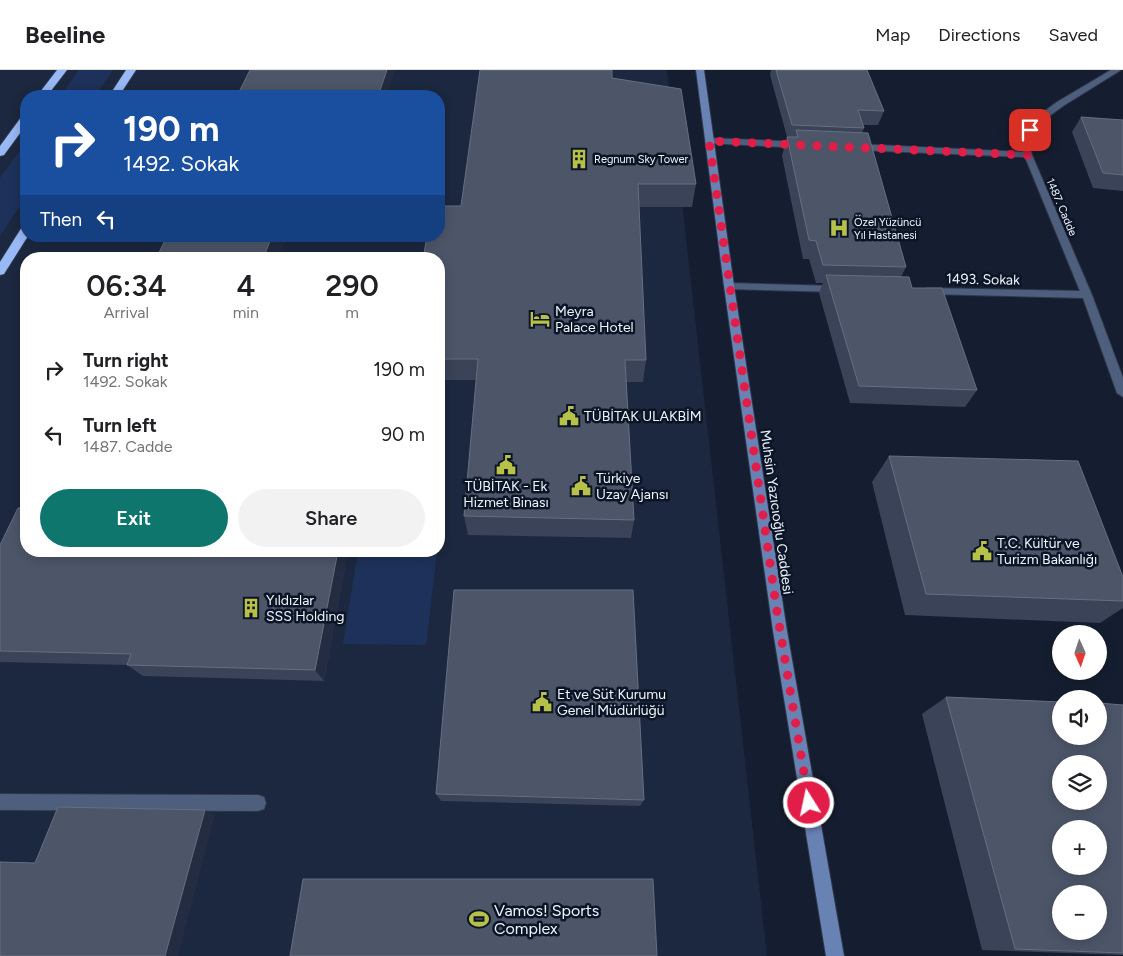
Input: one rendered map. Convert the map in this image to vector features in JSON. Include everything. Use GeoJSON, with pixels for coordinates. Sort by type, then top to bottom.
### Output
{"type":"FeatureCollection","features":[{"type":"Feature","properties":{"kind":"highway"},"geometry":{"type":"LineString","coordinates":[[47,90],[62,70]]}},
{"type":"Feature","properties":{"kind":"highway"},"geometry":{"type":"LineString","coordinates":[[118,90],[131,70]]}},
{"type":"Feature","properties":{"kind":"highway"},"geometry":{"type":"LineString","coordinates":[[0,153],[20,126]]}},
{"type":"Feature","properties":{"kind":"highway"},"geometry":{"type":"LineString","coordinates":[[0,270],[20,239]]}},
{"type":"Feature","properties":{"kind":"main road","name":"Muhsin Yazıcıoğlu Caddesi"},"geometry":{"type":"LineString","coordinates":[[700,70],[729,286],[780,631],[835,956]]}},
{"type":"Feature","properties":{"kind":"street","name":"1487. Cadde"},"geometry":{"type":"LineString","coordinates":[[1118,70],[1060,104],[1036,121],[1024,139],[1028,155],[1087,295],[1123,393]]}},
{"type":"Feature","properties":{"kind":"street"},"geometry":{"type":"LineString","coordinates":[[709,141],[808,145]]}},
{"type":"Feature","properties":{"kind":"street"},"geometry":{"type":"LineString","coordinates":[[848,147],[1028,155]]}},
{"type":"Feature","properties":{"kind":"street"},"geometry":{"type":"LineString","coordinates":[[729,286],[848,289]]}},
{"type":"Feature","properties":{"kind":"street","name":"1493. Sokak"},"geometry":{"type":"LineString","coordinates":[[917,291],[1087,295]]}},
{"type":"Feature","properties":{"kind":"street"},"geometry":{"type":"LineString","coordinates":[[0,802],[258,803]]}},
{"type":"Feature","properties":{"kind":"shaded area"},"geometry":{"type":"Polygon","coordinates":[[[0,70],[667,70],[767,956],[0,956],[0,70]]]}},
{"type":"Feature","properties":{"kind":"shaded area"},"geometry":{"type":"Polygon","coordinates":[[[79,70],[113,70],[99,90],[64,90],[79,70]]]}},
{"type":"Feature","properties":{"kind":"shaded area"},"geometry":{"type":"Polygon","coordinates":[[[20,150],[20,206],[0,236],[0,178],[20,150]]]}},
{"type":"Feature","properties":{"kind":"shaded area"},"geometry":{"type":"Polygon","coordinates":[[[357,557],[436,557],[426,645],[343,644],[357,557]]]}},
{"type":"Feature","properties":{"kind":"building"},"geometry":{"type":"Polygon","coordinates":[[[250,70],[387,70],[380,90],[240,90],[250,70]]]}},
{"type":"Feature","properties":{"kind":"building"},"geometry":{"type":"Polygon","coordinates":[[[480,70],[612,70],[612,78],[681,89],[696,184],[638,184],[646,360],[625,360],[634,520],[464,516],[478,359],[445,359],[445,252],[424,252],[426,242],[445,242],[445,206],[461,206],[480,70]]]}},
{"type":"Feature","properties":{"kind":"building"},"geometry":{"type":"Polygon","coordinates":[[[776,70],[867,70],[884,111],[858,110],[864,128],[792,125],[776,70]]]}},
{"type":"Feature","properties":{"kind":"building"},"geometry":{"type":"Polygon","coordinates":[[[1081,117],[1123,120],[1123,175],[1103,173],[1081,117]]]}},
{"type":"Feature","properties":{"kind":"building","name":"Özel Yüzüncü Yıl Hastanesi"},"geometry":{"type":"Polygon","coordinates":[[[796,130],[868,133],[906,267],[823,265],[816,241],[809,240],[787,137],[798,137],[796,130]]]}},
{"type":"Feature","properties":{"kind":"building"},"geometry":{"type":"Polygon","coordinates":[[[164,242],[270,242],[266,252],[159,252],[164,242]]]}},
{"type":"Feature","properties":{"kind":"building"},"geometry":{"type":"Polygon","coordinates":[[[826,275],[909,277],[912,288],[942,288],[977,390],[859,386],[826,275]]]}},
{"type":"Feature","properties":{"kind":"building","name":"T.C. Kültür ve Turizm Bakanlığı"},"geometry":{"type":"Polygon","coordinates":[[[889,456],[1078,461],[1123,577],[1123,601],[926,594],[889,456]]]}},
{"type":"Feature","properties":{"kind":"building"},"geometry":{"type":"Polygon","coordinates":[[[18,508],[20,508],[20,557],[337,557],[315,670],[127,665],[131,654],[0,651],[0,545],[18,508]]]}},
{"type":"Feature","properties":{"kind":"building","name":"Et ve Süt Kurumu Genel Müdürlüğü"},"geometry":{"type":"Polygon","coordinates":[[[454,590],[633,590],[644,800],[436,794],[454,590]]]}},
{"type":"Feature","properties":{"kind":"building"},"geometry":{"type":"Polygon","coordinates":[[[946,697],[1052,702],[1052,745],[1107,745],[1107,704],[1123,705],[1123,953],[1015,949],[946,697]]]}},
{"type":"Feature","properties":{"kind":"building"},"geometry":{"type":"Polygon","coordinates":[[[58,807],[205,810],[165,956],[0,956],[0,862],[35,863],[58,807]]]}},
{"type":"Feature","properties":{"kind":"building","name":"Vamos! Sports Complex"},"geometry":{"type":"Polygon","coordinates":[[[303,879],[653,879],[657,956],[290,956],[303,879]]]}},
{"type":"Feature","properties":{"kind":"place","name":"Regnum Sky Tower"},"geometry":{"type":"Point","coordinates":[579,159]}},
{"type":"Feature","properties":{"kind":"place","name":"Özel Yüzüncü Yıl Hastanesi"},"geometry":{"type":"Point","coordinates":[839,228]}},
{"type":"Feature","properties":{"kind":"place","name":"Meyra Palace Hotel"},"geometry":{"type":"Point","coordinates":[540,319]}},
{"type":"Feature","properties":{"kind":"place","name":"TÜBİTAK ULAKBİM"},"geometry":{"type":"Point","coordinates":[569,416]}},
{"type":"Feature","properties":{"kind":"place","name":"TÜBİTAK - Ek Hizmet Binası"},"geometry":{"type":"Point","coordinates":[506,465]}},
{"type":"Feature","properties":{"kind":"place","name":"Türkiye Uzay Ajansı"},"geometry":{"type":"Point","coordinates":[581,486]}},
{"type":"Feature","properties":{"kind":"place","name":"T.C. Kültür ve Turizm Bakanlığı"},"geometry":{"type":"Point","coordinates":[982,551]}},
{"type":"Feature","properties":{"kind":"place","name":"Yıldızlar SSS Holding"},"geometry":{"type":"Point","coordinates":[251,608]}},
{"type":"Feature","properties":{"kind":"place","name":"Et ve Süt Kurumu Genel Müdürlüğü"},"geometry":{"type":"Point","coordinates":[542,702]}},
{"type":"Feature","properties":{"kind":"place","name":"Vamos! Sports Complex"},"geometry":{"type":"Point","coordinates":[479,919]}},
{"type":"Feature","properties":{"kind":"route"},"geometry":{"type":"LineString","coordinates":[[809,803],[777,612],[709,141],[1028,155],[1024,139],[1030,130]]}}]}
